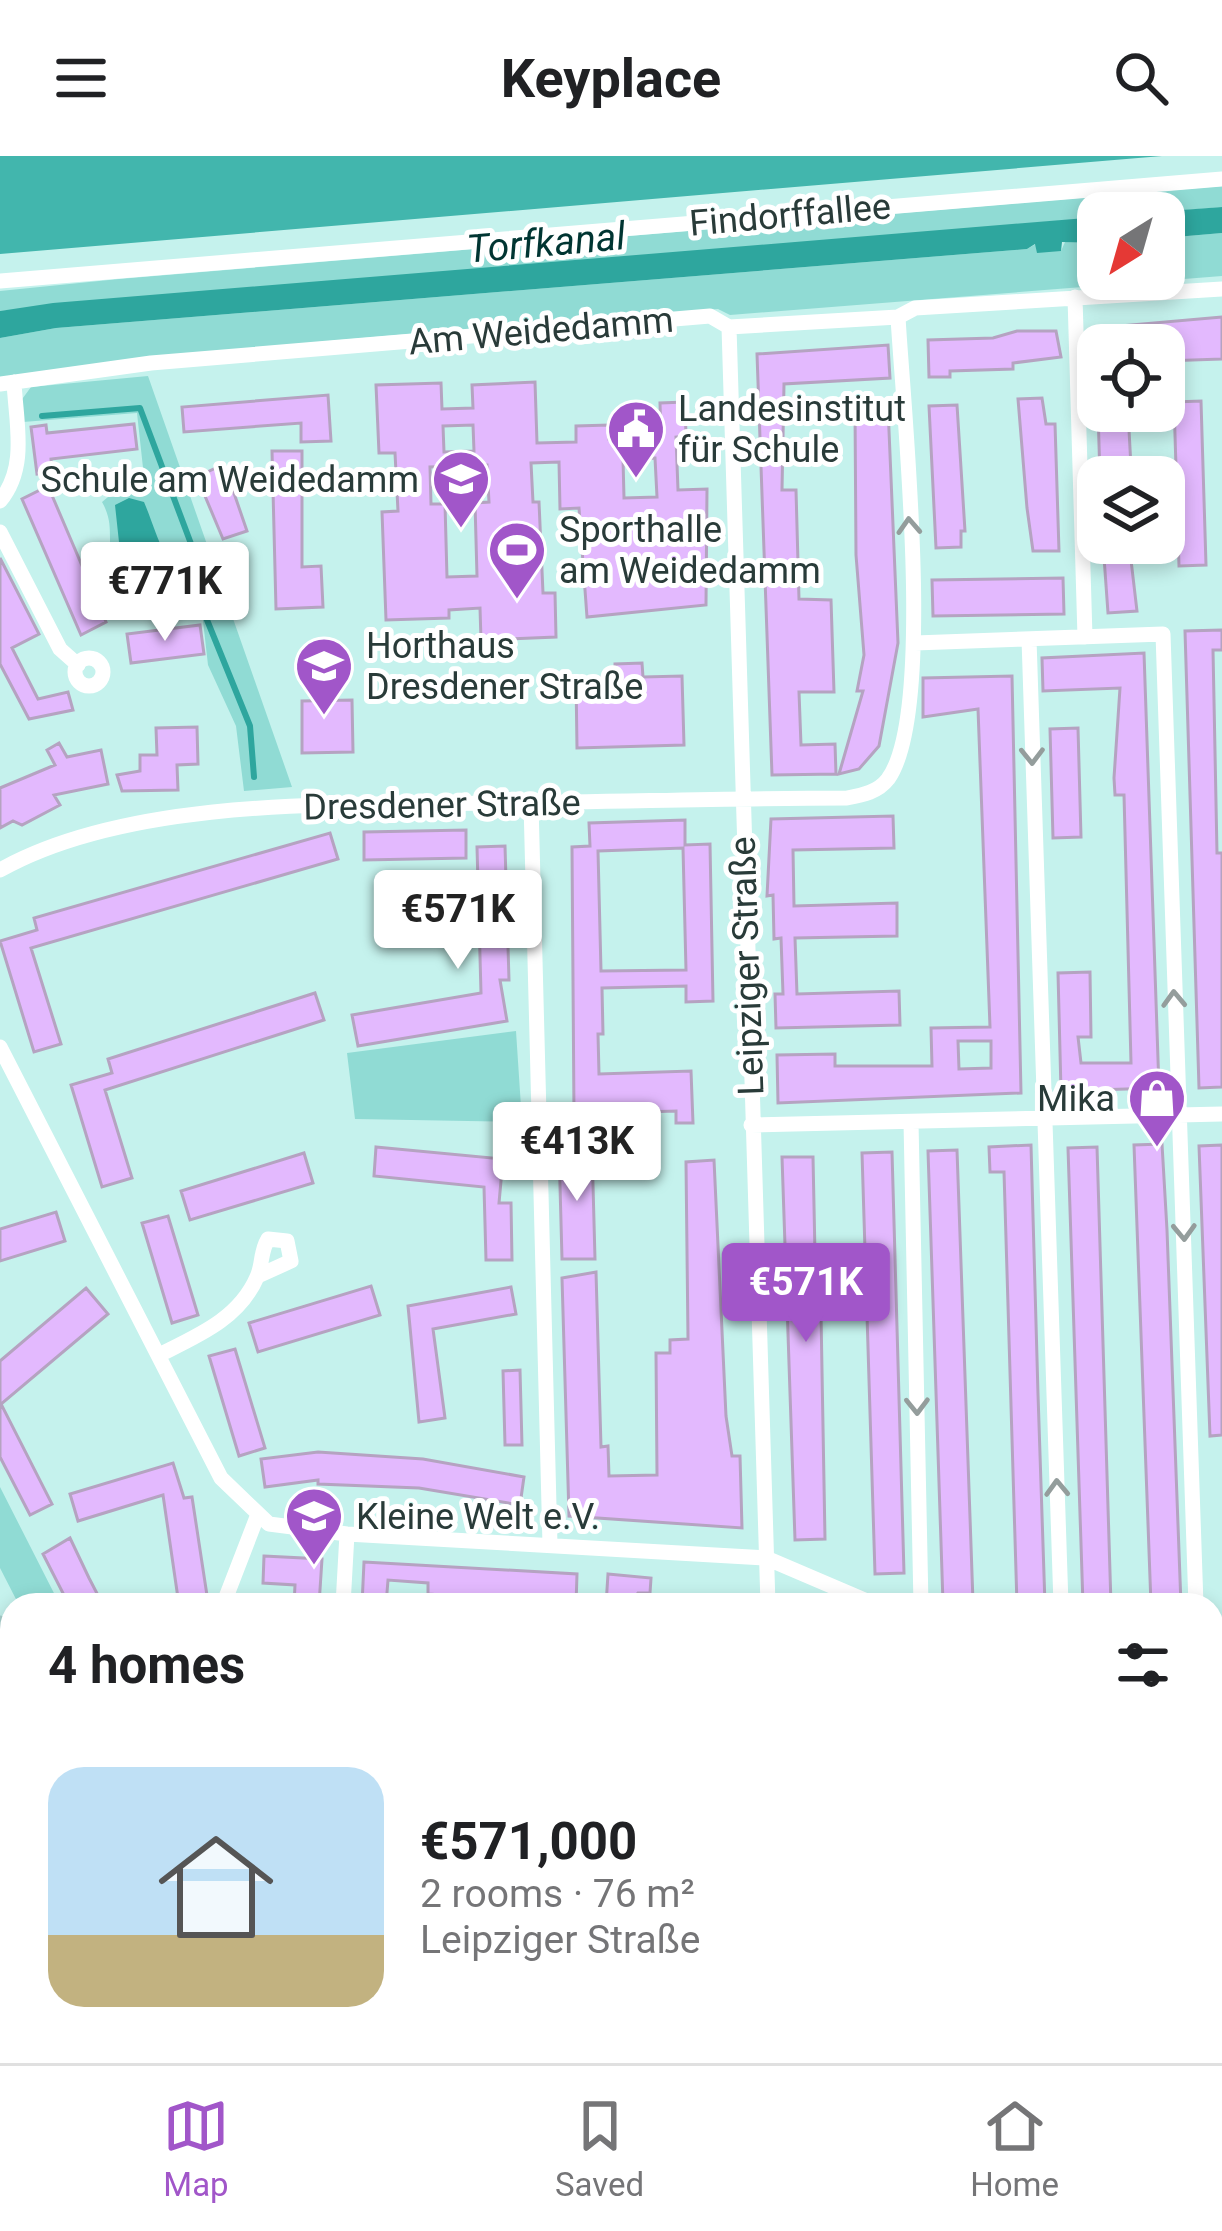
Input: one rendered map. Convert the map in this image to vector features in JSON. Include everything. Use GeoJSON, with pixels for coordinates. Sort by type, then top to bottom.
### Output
{"type":"FeatureCollection","features":[{"type":"Feature","properties":{"kind":"street","name":"Findorffallee"},"geometry":{"type":"LineString","coordinates":[[0,281],[1222,179]]}},
{"type":"Feature","properties":{"kind":"street","name":"Am Weidedamm"},"geometry":{"type":"LineString","coordinates":[[7,383],[151,363],[710,316],[730,327],[898,317],[915,308],[1222,289]]}},
{"type":"Feature","properties":{"kind":"street"},"geometry":{"type":"LineString","coordinates":[[1075,297],[1085,637]]}},
{"type":"Feature","properties":{"kind":"street"},"geometry":{"type":"LineString","coordinates":[[898,317],[915,643],[1163,634],[1196,1593]]}},
{"type":"Feature","properties":{"kind":"street","name":"Leipziger Straße"},"geometry":{"type":"LineString","coordinates":[[730,327],[767,1593]]}},
{"type":"Feature","properties":{"kind":"street"},"geometry":{"type":"LineString","coordinates":[[0,501],[13,486],[19,460],[7,383]]}},
{"type":"Feature","properties":{"kind":"street"},"geometry":{"type":"LineString","coordinates":[[0,532],[60,650],[78,665]]}},
{"type":"Feature","properties":{"kind":"street"},"geometry":{"type":"LineString","coordinates":[[1029,639],[1060,1593]]}},
{"type":"Feature","properties":{"kind":"street","name":"Dresdener Straße"},"geometry":{"type":"LineString","coordinates":[[0,870],[31,853],[181,819],[303,805],[847,798],[866,794],[888,779],[902,742],[915,643]]}},
{"type":"Feature","properties":{"kind":"street"},"geometry":{"type":"LineString","coordinates":[[532,803],[550,1545]]}},
{"type":"Feature","properties":{"kind":"street"},"geometry":{"type":"LineString","coordinates":[[0,1047],[221,1478],[257,1517],[269,1524],[347,1534],[766,1558],[848,1593]]}},
{"type":"Feature","properties":{"kind":"street"},"geometry":{"type":"LineString","coordinates":[[752,1125],[1222,1114]]}},
{"type":"Feature","properties":{"kind":"street"},"geometry":{"type":"LineString","coordinates":[[910,1121],[920,1593]]}},
{"type":"Feature","properties":{"kind":"street"},"geometry":{"type":"LineString","coordinates":[[159,1355],[214,1328],[258,1276]]}},
{"type":"Feature","properties":{"kind":"street"},"geometry":{"type":"LineString","coordinates":[[228,1593],[257,1517]]}},
{"type":"Feature","properties":{"kind":"street"},"geometry":{"type":"LineString","coordinates":[[344,1593],[347,1534]]}},
{"type":"Feature","properties":{"kind":"shaded area"},"geometry":{"type":"Polygon","coordinates":[[[0,156],[1162,156],[0,254],[0,156]]]}},
{"type":"Feature","properties":{"kind":"shaded area"},"geometry":{"type":"Polygon","coordinates":[[[1222,186],[1222,207],[1185,210],[1185,192],[1151,192],[1222,186]]]}},
{"type":"Feature","properties":{"kind":"shaded area"},"geometry":{"type":"Polygon","coordinates":[[[1077,198],[1077,219],[0,311],[0,291],[1077,198]]]}},
{"type":"Feature","properties":{"kind":"shaded area"},"geometry":{"type":"Polygon","coordinates":[[[1222,207],[1222,233],[1185,236],[1185,210],[1222,207]]]}},
{"type":"Feature","properties":{"kind":"shaded area"},"geometry":{"type":"Polygon","coordinates":[[[1077,219],[1077,242],[1062,242],[1061,251],[1037,253],[1035,244],[1027,249],[56,328],[0,338],[0,311],[1077,219]]]}},
{"type":"Feature","properties":{"kind":"shaded area"},"geometry":{"type":"Polygon","coordinates":[[[1222,233],[1222,276],[1185,279],[1185,236],[1222,233]]]}},
{"type":"Feature","properties":{"kind":"shaded area"},"geometry":{"type":"Polygon","coordinates":[[[1065,242],[1077,242],[1077,287],[730,315],[718,309],[448,330],[0,378],[0,338],[56,328],[1027,249],[1036,244],[1061,251],[1065,242]]]}},
{"type":"Feature","properties":{"kind":"shaded area"},"geometry":{"type":"Polygon","coordinates":[[[148,376],[292,787],[244,791],[236,726],[208,665],[201,603],[148,590],[115,569],[102,502],[114,492],[146,495],[137,413],[23,422],[20,402],[31,387],[148,376]]]}},
{"type":"Feature","properties":{"kind":"shaded area"},"geometry":{"type":"Polygon","coordinates":[[[129,498],[144,502],[163,551],[176,572],[196,588],[194,596],[122,570],[115,505],[129,498]]]}},
{"type":"Feature","properties":{"kind":"shaded area"},"geometry":{"type":"Polygon","coordinates":[[[516,1031],[522,1122],[355,1119],[347,1053],[516,1031]]]}},
{"type":"Feature","properties":{"kind":"shaded area"},"geometry":{"type":"Polygon","coordinates":[[[0,1487],[54,1593],[13,1593],[0,1568],[0,1487]]]}},
{"type":"Feature","properties":{"kind":"building"},"geometry":{"type":"Polygon","coordinates":[[[1222,317],[1222,359],[1185,360],[1185,324],[1142,324],[1222,317]]]}},
{"type":"Feature","properties":{"kind":"building"},"geometry":{"type":"Polygon","coordinates":[[[1017,331],[1056,331],[1061,357],[1013,363],[1013,369],[950,371],[950,377],[929,377],[928,340],[993,338],[1017,331]]]}},
{"type":"Feature","properties":{"kind":"building"},"geometry":{"type":"Polygon","coordinates":[[[888,345],[890,378],[784,384],[782,490],[796,490],[799,599],[831,600],[834,692],[799,692],[801,745],[835,744],[836,774],[772,775],[757,354],[888,345]]]}},
{"type":"Feature","properties":{"kind":"building"},"geometry":{"type":"Polygon","coordinates":[[[535,382],[537,443],[576,442],[576,426],[609,425],[609,439],[661,437],[660,403],[685,402],[686,436],[676,437],[678,490],[707,489],[706,605],[587,617],[579,508],[560,509],[559,462],[531,463],[533,502],[539,502],[543,593],[555,593],[556,637],[481,640],[480,608],[449,610],[449,618],[386,620],[382,512],[398,511],[395,453],[379,453],[376,385],[441,383],[442,409],[473,408],[472,385],[535,382]],[[473,425],[443,426],[444,452],[474,451],[473,425]],[[655,458],[623,459],[624,498],[657,497],[655,458]],[[487,465],[430,467],[431,504],[445,504],[447,577],[477,576],[475,503],[489,502],[487,465]]]}},
{"type":"Feature","properties":{"kind":"building"},"geometry":{"type":"Polygon","coordinates":[[[328,395],[331,441],[301,442],[301,423],[184,432],[182,407],[328,395]]]}},
{"type":"Feature","properties":{"kind":"building"},"geometry":{"type":"Polygon","coordinates":[[[1042,398],[1046,424],[1055,424],[1059,551],[1033,551],[1027,508],[1018,399],[1042,398]]]}},
{"type":"Feature","properties":{"kind":"building"},"geometry":{"type":"Polygon","coordinates":[[[1201,401],[1206,565],[1179,566],[1185,564],[1185,456],[1176,456],[1175,432],[1185,432],[1185,402],[1201,401]]]}},
{"type":"Feature","properties":{"kind":"building"},"geometry":{"type":"Polygon","coordinates":[[[957,405],[965,531],[961,531],[961,547],[936,548],[929,406],[957,405]]]}},
{"type":"Feature","properties":{"kind":"building"},"geometry":{"type":"Polygon","coordinates":[[[888,407],[898,643],[879,746],[859,769],[839,774],[863,691],[857,691],[864,655],[856,555],[855,408],[888,407]]]}},
{"type":"Feature","properties":{"kind":"building"},"geometry":{"type":"Polygon","coordinates":[[[134,424],[137,449],[51,459],[52,472],[37,474],[31,427],[46,425],[47,433],[134,424]]]}},
{"type":"Feature","properties":{"kind":"building"},"geometry":{"type":"Polygon","coordinates":[[[1099,432],[1129,432],[1130,456],[1099,456],[1099,432]]]}},
{"type":"Feature","properties":{"kind":"building"},"geometry":{"type":"Polygon","coordinates":[[[272,451],[302,451],[302,567],[321,566],[323,607],[276,609],[272,451]]]}},
{"type":"Feature","properties":{"kind":"building"},"geometry":{"type":"Polygon","coordinates":[[[224,464],[247,531],[223,539],[197,477],[224,464]]]}},
{"type":"Feature","properties":{"kind":"building"},"geometry":{"type":"Polygon","coordinates":[[[48,486],[106,622],[81,635],[22,499],[48,486]]]}},
{"type":"Feature","properties":{"kind":"building"},"geometry":{"type":"Polygon","coordinates":[[[0,558],[39,634],[12,648],[38,699],[68,692],[73,710],[29,719],[0,664],[0,558]]]}},
{"type":"Feature","properties":{"kind":"building"},"geometry":{"type":"Polygon","coordinates":[[[1104,564],[1131,564],[1137,611],[1108,613],[1104,564]]]}},
{"type":"Feature","properties":{"kind":"building"},"geometry":{"type":"Polygon","coordinates":[[[1063,578],[1064,614],[933,616],[932,580],[1063,578]]]}},
{"type":"Feature","properties":{"kind":"building"},"geometry":{"type":"Polygon","coordinates":[[[200,625],[204,654],[131,663],[127,634],[200,625]]]}},
{"type":"Feature","properties":{"kind":"building"},"geometry":{"type":"Polygon","coordinates":[[[1222,630],[1222,650],[1213,650],[1217,853],[1222,853],[1222,1087],[1199,1088],[1185,631],[1222,630]]]}},
{"type":"Feature","properties":{"kind":"building"},"geometry":{"type":"Polygon","coordinates":[[[1144,653],[1159,1088],[1061,1091],[1058,973],[1090,972],[1091,1037],[1078,1037],[1081,1063],[1131,1063],[1124,795],[1115,795],[1114,778],[1120,688],[1043,691],[1042,658],[1144,653]]]}},
{"type":"Feature","properties":{"kind":"building"},"geometry":{"type":"Polygon","coordinates":[[[642,663],[643,677],[682,676],[684,745],[577,748],[576,678],[615,677],[615,664],[642,663]]]}},
{"type":"Feature","properties":{"kind":"building"},"geometry":{"type":"Polygon","coordinates":[[[1012,676],[1021,1093],[778,1103],[777,1055],[835,1054],[835,1066],[932,1066],[931,1028],[990,1027],[978,709],[923,717],[923,678],[1012,676]],[[958,1041],[959,1069],[991,1068],[991,1041],[958,1041]]]}},
{"type":"Feature","properties":{"kind":"building"},"geometry":{"type":"Polygon","coordinates":[[[352,700],[353,752],[302,753],[302,701],[352,700]]]}},
{"type":"Feature","properties":{"kind":"building"},"geometry":{"type":"Polygon","coordinates":[[[197,727],[198,764],[177,765],[178,790],[122,791],[117,775],[140,771],[140,755],[157,755],[156,728],[197,727]]]}},
{"type":"Feature","properties":{"kind":"building"},"geometry":{"type":"Polygon","coordinates":[[[1078,728],[1081,837],[1053,838],[1050,729],[1078,728]]]}},
{"type":"Feature","properties":{"kind":"building"},"geometry":{"type":"Polygon","coordinates":[[[59,743],[67,757],[101,750],[108,784],[54,795],[60,805],[22,825],[13,821],[0,828],[0,788],[55,765],[47,750],[59,743]]]}},
{"type":"Feature","properties":{"kind":"building"},"geometry":{"type":"Polygon","coordinates":[[[893,816],[894,848],[793,850],[794,906],[897,903],[897,936],[795,938],[797,994],[899,991],[900,1025],[776,1028],[775,994],[783,994],[781,938],[774,939],[773,895],[767,896],[771,819],[893,816]]]}},
{"type":"Feature","properties":{"kind":"building"},"geometry":{"type":"Polygon","coordinates":[[[685,820],[685,845],[710,844],[713,1001],[686,1002],[686,986],[602,988],[603,1034],[598,1034],[599,1074],[691,1071],[693,1123],[676,1123],[676,1111],[574,1114],[572,847],[590,846],[589,823],[685,820]],[[683,848],[598,851],[601,971],[686,970],[683,848]]]}},
{"type":"Feature","properties":{"kind":"building"},"geometry":{"type":"Polygon","coordinates":[[[466,830],[466,858],[364,860],[364,832],[466,830]]]}},
{"type":"Feature","properties":{"kind":"building"},"geometry":{"type":"Polygon","coordinates":[[[330,833],[338,859],[31,948],[61,1044],[34,1052],[0,941],[37,930],[34,918],[330,833]]]}},
{"type":"Feature","properties":{"kind":"building"},"geometry":{"type":"Polygon","coordinates":[[[505,846],[509,980],[500,980],[507,1021],[358,1046],[352,1015],[481,993],[477,847],[505,846]]]}},
{"type":"Feature","properties":{"kind":"building"},"geometry":{"type":"Polygon","coordinates":[[[315,993],[324,1020],[105,1090],[132,1178],[102,1187],[71,1085],[112,1073],[108,1059],[315,993]]]}},
{"type":"Feature","properties":{"kind":"building"},"geometry":{"type":"Polygon","coordinates":[[[1162,1144],[1181,1593],[1151,1593],[1134,1145],[1162,1144]]]}},
{"type":"Feature","properties":{"kind":"building"},"geometry":{"type":"Polygon","coordinates":[[[1031,1145],[1045,1593],[1017,1593],[1004,1172],[990,1172],[989,1147],[1031,1145]]]}},
{"type":"Feature","properties":{"kind":"building"},"geometry":{"type":"Polygon","coordinates":[[[1222,1145],[1222,1435],[1210,1436],[1199,1146],[1222,1145]]]}},
{"type":"Feature","properties":{"kind":"building"},"geometry":{"type":"Polygon","coordinates":[[[376,1147],[503,1159],[499,1203],[511,1203],[512,1260],[486,1260],[484,1187],[374,1176],[376,1147]]]}},
{"type":"Feature","properties":{"kind":"building"},"geometry":{"type":"Polygon","coordinates":[[[1097,1147],[1111,1593],[1083,1593],[1068,1148],[1097,1147]]]}},
{"type":"Feature","properties":{"kind":"building"},"geometry":{"type":"Polygon","coordinates":[[[592,1148],[595,1259],[562,1259],[559,1149],[592,1148]]]}},
{"type":"Feature","properties":{"kind":"building"},"geometry":{"type":"Polygon","coordinates":[[[957,1150],[973,1593],[943,1593],[928,1151],[957,1150]]]}},
{"type":"Feature","properties":{"kind":"building"},"geometry":{"type":"Polygon","coordinates":[[[892,1152],[904,1573],[875,1574],[862,1153],[892,1152]]]}},
{"type":"Feature","properties":{"kind":"building"},"geometry":{"type":"Polygon","coordinates":[[[304,1153],[313,1183],[190,1220],[181,1191],[304,1153]]]}},
{"type":"Feature","properties":{"kind":"building"},"geometry":{"type":"Polygon","coordinates":[[[782,1157],[813,1157],[815,1254],[831,1254],[832,1314],[821,1314],[825,1539],[795,1540],[782,1157]]]}},
{"type":"Feature","properties":{"kind":"building"},"geometry":{"type":"Polygon","coordinates":[[[714,1160],[726,1416],[732,1456],[740,1456],[742,1528],[569,1516],[562,1278],[596,1272],[601,1447],[608,1446],[609,1476],[657,1475],[656,1353],[670,1353],[670,1340],[688,1339],[686,1162],[714,1160]]]}},
{"type":"Feature","properties":{"kind":"building"},"geometry":{"type":"Polygon","coordinates":[[[56,1212],[65,1241],[0,1261],[0,1229],[56,1212]]]}},
{"type":"Feature","properties":{"kind":"building"},"geometry":{"type":"Polygon","coordinates":[[[168,1216],[198,1315],[172,1323],[142,1223],[168,1216]]]}},
{"type":"Feature","properties":{"kind":"building"},"geometry":{"type":"Polygon","coordinates":[[[371,1286],[380,1315],[258,1352],[249,1323],[371,1286]]]}},
{"type":"Feature","properties":{"kind":"building"},"geometry":{"type":"Polygon","coordinates":[[[511,1287],[516,1314],[433,1329],[445,1418],[419,1422],[408,1306],[511,1287]]]}},
{"type":"Feature","properties":{"kind":"building"},"geometry":{"type":"Polygon","coordinates":[[[86,1288],[108,1314],[1,1404],[52,1504],[30,1515],[0,1457],[0,1361],[86,1288]]]}},
{"type":"Feature","properties":{"kind":"building"},"geometry":{"type":"Polygon","coordinates":[[[235,1349],[265,1448],[239,1456],[209,1356],[235,1349]]]}},
{"type":"Feature","properties":{"kind":"building"},"geometry":{"type":"Polygon","coordinates":[[[520,1370],[522,1445],[505,1445],[503,1371],[520,1370]]]}},
{"type":"Feature","properties":{"kind":"building"},"geometry":{"type":"Polygon","coordinates":[[[318,1452],[423,1459],[524,1477],[520,1505],[419,1488],[318,1484],[318,1480],[265,1487],[261,1459],[318,1452]]]}},
{"type":"Feature","properties":{"kind":"building"},"geometry":{"type":"Polygon","coordinates":[[[173,1463],[184,1498],[192,1497],[207,1593],[177,1593],[163,1495],[78,1521],[70,1494],[173,1463]]]}},
{"type":"Feature","properties":{"kind":"building"},"geometry":{"type":"Polygon","coordinates":[[[70,1538],[97,1593],[63,1593],[43,1554],[70,1538]]]}},
{"type":"Feature","properties":{"kind":"building"},"geometry":{"type":"Polygon","coordinates":[[[264,1556],[322,1559],[320,1593],[295,1593],[295,1585],[263,1583],[264,1556]]]}},
{"type":"Feature","properties":{"kind":"building"},"geometry":{"type":"Polygon","coordinates":[[[364,1562],[577,1574],[576,1593],[428,1593],[428,1583],[388,1580],[387,1593],[363,1593],[364,1562]]]}},
{"type":"Feature","properties":{"kind":"building"},"geometry":{"type":"Polygon","coordinates":[[[608,1574],[651,1578],[650,1593],[607,1593],[608,1574]]]}},
{"type":"Feature","properties":{"kind":"waterway"},"geometry":{"type":"LineString","coordinates":[[42,416],[140,408],[202,573],[205,615],[250,726],[254,777]]}},
{"type":"Feature","properties":{"kind":"place","name":"Landesinstitut für Schule"},"geometry":{"type":"Point","coordinates":[636,480]}},
{"type":"Feature","properties":{"kind":"place","name":"Schule am Weidedamm"},"geometry":{"type":"Point","coordinates":[461,530]}},
{"type":"Feature","properties":{"kind":"place","name":"Sporthalle am Weidedamm"},"geometry":{"type":"Point","coordinates":[517,601]}},
{"type":"Feature","properties":{"kind":"place","name":"Horthaus Dresdener Straße"},"geometry":{"type":"Point","coordinates":[324,717]}},
{"type":"Feature","properties":{"kind":"place","name":"Mika"},"geometry":{"type":"Point","coordinates":[1157,1149]}},
{"type":"Feature","properties":{"kind":"place","name":"Kleine Welt e.V."},"geometry":{"type":"Point","coordinates":[314,1567]}},
{"type":"Feature","properties":{"kind":"water label","name":"Torfkanal"},"geometry":{"type":"Point","coordinates":[546,242]}}]}
